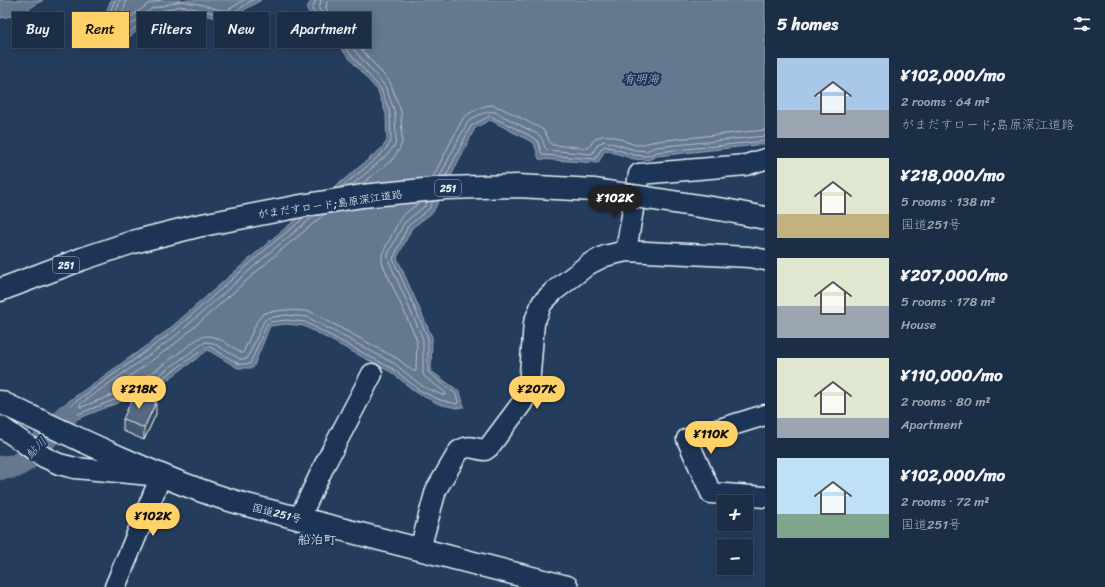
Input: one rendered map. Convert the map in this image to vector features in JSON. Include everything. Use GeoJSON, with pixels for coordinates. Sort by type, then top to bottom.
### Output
{"type":"FeatureCollection","features":[{"type":"Feature","properties":{"kind":"highway","name":"がまだすロード;島原深江道路"},"geometry":{"type":"LineString","coordinates":[[0,290],[82,259],[133,242],[197,226],[362,196],[452,188],[517,186],[596,190],[765,218]]}},
{"type":"Feature","properties":{"kind":"highway","name":"国道251号"},"geometry":{"type":"LineString","coordinates":[[0,402],[70,436],[161,476],[215,496],[299,519],[567,587]]}},
{"type":"Feature","properties":{"kind":"street"},"geometry":{"type":"LineString","coordinates":[[626,251],[639,174],[746,165],[765,158]]}},
{"type":"Feature","properties":{"kind":"street"},"geometry":{"type":"LineString","coordinates":[[420,549],[436,490],[459,451],[468,447],[485,450],[489,447],[522,403],[529,386],[534,323],[542,303],[554,290],[589,264],[605,256],[626,251],[749,257],[765,260]]}},
{"type":"Feature","properties":{"kind":"street"},"geometry":{"type":"LineString","coordinates":[[299,519],[325,464],[372,374]]}},
{"type":"Feature","properties":{"kind":"street"},"geometry":{"type":"LineString","coordinates":[[765,415],[687,439],[710,493],[765,497]]}},
{"type":"Feature","properties":{"kind":"street"},"geometry":{"type":"LineString","coordinates":[[0,426],[44,457],[59,464],[75,468],[161,476],[114,587]]}},
{"type":"Feature","properties":{"kind":"water"},"geometry":{"type":"Polygon","coordinates":[[[0,0],[43,0],[24,12],[12,12],[12,16],[0,18],[0,0]]]}},
{"type":"Feature","properties":{"kind":"water"},"geometry":{"type":"Polygon","coordinates":[[[111,0],[261,0],[241,12],[214,12],[214,18],[206,15],[206,12],[180,10],[173,12],[137,12],[137,31],[129,37],[129,12],[106,12],[111,0]]]}},
{"type":"Feature","properties":{"kind":"water","name":"有明海"},"geometry":{"type":"Polygon","coordinates":[[[312,0],[765,0],[765,144],[657,156],[648,160],[634,159],[605,150],[598,163],[539,159],[534,143],[490,120],[475,128],[433,212],[412,228],[397,258],[432,337],[431,371],[460,392],[464,407],[456,408],[439,404],[417,393],[391,372],[304,326],[286,324],[270,326],[253,368],[238,368],[208,350],[159,386],[75,420],[55,411],[167,331],[271,240],[381,149],[387,141],[386,114],[378,91],[340,48],[371,48],[371,12],[309,12],[306,9],[312,0]]]}},
{"type":"Feature","properties":{"kind":"building"},"geometry":{"type":"Polygon","coordinates":[[[135,392],[156,402],[144,428],[123,419],[135,392]]]}},
{"type":"Feature","properties":{"kind":"waterway","name":"鮎川"},"geometry":{"type":"LineString","coordinates":[[0,468],[16,466],[27,459],[66,416]]}},
{"type":"Feature","properties":{"kind":"district","name":"船泊町"},"geometry":{"type":"Point","coordinates":[317,539]}}]}
